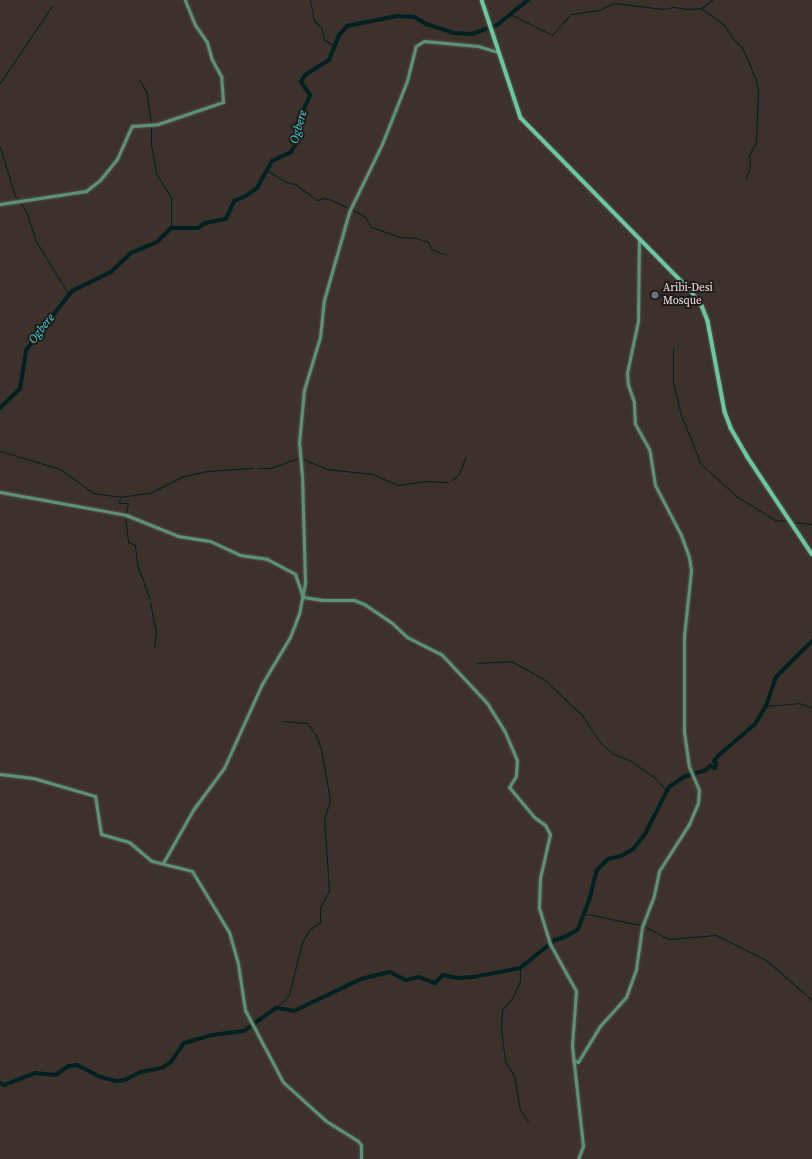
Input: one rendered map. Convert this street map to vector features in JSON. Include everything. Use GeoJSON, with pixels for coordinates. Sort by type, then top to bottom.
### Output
{"type":"FeatureCollection","features":[{"type":"Feature","properties":{"kind":"main road"},"geometry":{"type":"LineString","coordinates":[[482,0],[488,25],[521,118],[639,240],[690,290],[702,306],[708,321],[729,423],[747,456],[812,554]]}},
{"type":"Feature","properties":{"kind":"street"},"geometry":{"type":"LineString","coordinates":[[0,204],[86,191],[100,180],[117,159],[132,126],[158,124],[222,102],[220,76],[212,60],[207,42],[195,24],[185,0]]}},
{"type":"Feature","properties":{"kind":"street"},"geometry":{"type":"LineString","coordinates":[[163,863],[193,810],[224,768],[262,684],[290,637],[303,597],[305,560],[299,443],[304,390],[320,337],[324,300],[349,212],[382,144],[408,81],[418,44],[424,41],[445,45],[470,45],[498,52]]}},
{"type":"Feature","properties":{"kind":"street"},"geometry":{"type":"LineString","coordinates":[[573,1060],[578,1062],[600,1025],[626,997],[636,969],[643,926],[654,895],[659,871],[697,808],[699,790],[691,774],[684,733],[684,636],[691,570],[689,557],[681,535],[655,485],[648,449],[634,420],[634,402],[627,381],[638,328],[639,240]]}},
{"type":"Feature","properties":{"kind":"street"},"geometry":{"type":"LineString","coordinates":[[0,492],[126,515],[178,536],[210,541],[240,555],[267,559],[295,574],[303,597]]}},
{"type":"Feature","properties":{"kind":"street"},"geometry":{"type":"LineString","coordinates":[[303,597],[321,600],[354,600],[364,604],[392,622],[407,637],[442,655],[491,709],[517,760],[517,771],[509,787],[530,813],[544,825],[550,834],[538,891],[539,908],[550,945],[576,991],[572,1046],[583,1146],[578,1159]]}},
{"type":"Feature","properties":{"kind":"street"},"geometry":{"type":"LineString","coordinates":[[0,774],[33,778],[95,796],[101,834],[129,842],[144,855],[163,863],[192,870],[224,923],[235,951],[243,1001],[252,1026],[287,1088],[326,1121],[357,1140],[361,1159]]}},
{"type":"Feature","properties":{"kind":"waterway"},"geometry":{"type":"LineString","coordinates":[[310,0],[314,21],[321,27],[324,40],[334,45]]}},
{"type":"Feature","properties":{"kind":"waterway","name":"Ogbere"},"geometry":{"type":"LineString","coordinates":[[0,408],[20,389],[26,350],[72,291],[111,272],[131,253],[157,242],[171,228],[198,228],[205,223],[226,219],[234,201],[246,196],[257,188],[272,161],[291,152],[298,140],[303,111],[310,95],[301,82],[305,75],[329,60],[339,35],[347,26],[397,16],[414,17],[426,24],[454,33],[472,34],[497,25],[528,0]]}},
{"type":"Feature","properties":{"kind":"waterway"},"geometry":{"type":"LineString","coordinates":[[512,15],[552,35],[571,14],[599,10],[614,3],[663,9],[674,7],[687,9],[701,8],[712,0]]}},
{"type":"Feature","properties":{"kind":"waterway"},"geometry":{"type":"LineString","coordinates":[[0,83],[52,6]]}},
{"type":"Feature","properties":{"kind":"waterway"},"geometry":{"type":"LineString","coordinates":[[701,8],[724,25],[733,39],[742,47],[755,77],[758,90],[756,142],[749,155],[750,168],[745,179]]}},
{"type":"Feature","properties":{"kind":"waterway"},"geometry":{"type":"LineString","coordinates":[[139,79],[146,91],[151,123]]}},
{"type":"Feature","properties":{"kind":"waterway"},"geometry":{"type":"LineString","coordinates":[[151,127],[151,145],[157,175],[171,197],[171,228]]}},
{"type":"Feature","properties":{"kind":"waterway"},"geometry":{"type":"LineString","coordinates":[[0,147],[15,196],[26,211],[36,241],[69,295]]}},
{"type":"Feature","properties":{"kind":"waterway"},"geometry":{"type":"LineString","coordinates":[[268,171],[286,182],[295,184],[317,200],[324,198],[331,200],[357,212],[365,217],[371,227],[400,237],[416,238],[428,242],[431,249],[447,255]]}},
{"type":"Feature","properties":{"kind":"waterway"},"geometry":{"type":"LineString","coordinates":[[673,348],[673,383],[681,415],[701,464],[736,496],[775,520],[788,521]]}},
{"type":"Feature","properties":{"kind":"waterway"},"geometry":{"type":"LineString","coordinates":[[0,451],[60,469],[93,493],[120,497],[150,493],[184,476],[207,471],[253,468]]}},
{"type":"Feature","properties":{"kind":"waterway"},"geometry":{"type":"LineString","coordinates":[[452,480],[459,474],[466,456]]}},
{"type":"Feature","properties":{"kind":"waterway"},"geometry":{"type":"LineString","coordinates":[[257,468],[271,468],[298,458]]}},
{"type":"Feature","properties":{"kind":"waterway"},"geometry":{"type":"LineString","coordinates":[[301,458],[327,469],[372,474],[398,485],[426,481],[448,482]]}},
{"type":"Feature","properties":{"kind":"waterway"},"geometry":{"type":"LineString","coordinates":[[120,498],[119,503],[128,503],[126,513]]}},
{"type":"Feature","properties":{"kind":"waterway"},"geometry":{"type":"LineString","coordinates":[[125,517],[128,542],[135,545],[137,564],[150,599]]}},
{"type":"Feature","properties":{"kind":"waterway"},"geometry":{"type":"LineString","coordinates":[[793,522],[812,524]]}},
{"type":"Feature","properties":{"kind":"waterway"},"geometry":{"type":"LineString","coordinates":[[150,602],[156,632],[154,648]]}},
{"type":"Feature","properties":{"kind":"waterway"},"geometry":{"type":"LineString","coordinates":[[0,1083],[4,1085],[35,1073],[55,1075],[69,1066],[77,1065],[101,1077],[116,1081],[125,1080],[141,1072],[162,1068],[171,1062],[184,1043],[212,1035],[244,1031],[276,1008],[294,1011],[361,979],[390,972],[406,980],[419,977],[435,983],[443,975],[457,978],[473,977],[520,968],[555,940],[567,936],[578,929],[589,901],[597,870],[608,859],[621,856],[633,849],[645,834],[669,787],[684,777],[706,770],[710,766],[715,768],[716,763],[714,761],[718,756],[755,724],[766,706],[776,677],[812,641]]}},
{"type":"Feature","properties":{"kind":"waterway"},"geometry":{"type":"LineString","coordinates":[[477,663],[511,661],[545,680],[582,715],[598,740],[613,754],[631,761],[654,777],[667,791]]}},
{"type":"Feature","properties":{"kind":"waterway"},"geometry":{"type":"LineString","coordinates":[[766,706],[799,703],[812,708]]}},
{"type":"Feature","properties":{"kind":"waterway"},"geometry":{"type":"LineString","coordinates":[[276,1008],[289,995],[302,942],[309,930],[320,922],[320,908],[329,890],[324,819],[330,800],[321,749],[316,735],[307,723],[283,721]]}},
{"type":"Feature","properties":{"kind":"waterway"},"geometry":{"type":"LineString","coordinates":[[582,913],[641,925]]}},
{"type":"Feature","properties":{"kind":"waterway"},"geometry":{"type":"LineString","coordinates":[[644,926],[668,939],[716,935],[766,960],[812,1000]]}},
{"type":"Feature","properties":{"kind":"waterway"},"geometry":{"type":"LineString","coordinates":[[520,968],[520,981],[513,997],[502,1010],[501,1028],[505,1061],[514,1076],[520,1109],[528,1122]]}},
{"type":"Feature","properties":{"kind":"place","name":"Aribi-Desi Mosque"},"geometry":{"type":"Point","coordinates":[655,295]}}]}
